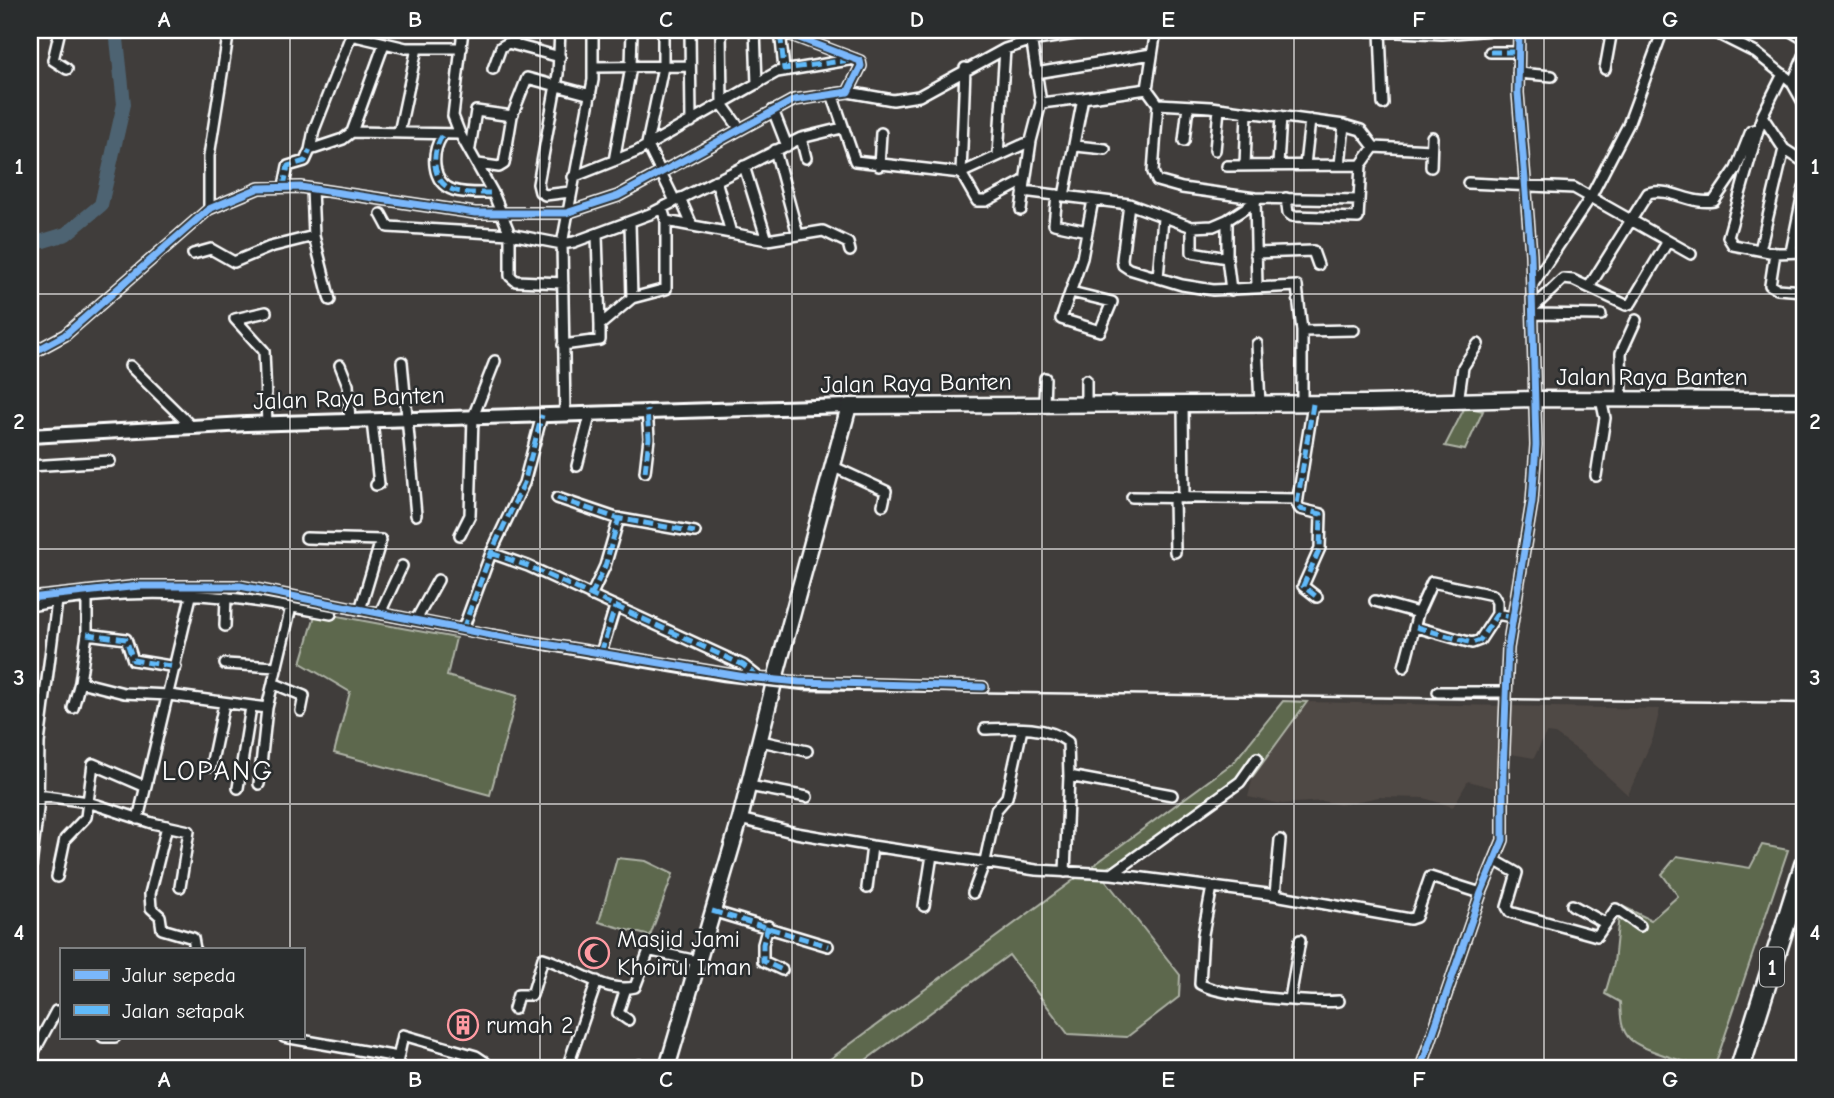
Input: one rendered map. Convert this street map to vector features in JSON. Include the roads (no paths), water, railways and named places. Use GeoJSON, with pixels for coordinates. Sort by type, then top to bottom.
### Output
{"type":"FeatureCollection","features":[{"type":"Feature","properties":{"kind":"highway","name":"1"},"geometry":{"type":"LineString","coordinates":[[1740,1068],[1804,865]]}},
{"type":"Feature","properties":{"kind":"highway","name":"1"},"geometry":{"type":"LineString","coordinates":[[1753,1068],[1804,904]]}},
{"type":"Feature","properties":{"kind":"main road","name":"Jalan Raya Banten"},"geometry":{"type":"LineString","coordinates":[[30,436],[647,410],[1044,404],[1183,408],[1536,399],[1804,400]]}},
{"type":"Feature","properties":{"kind":"main road"},"geometry":{"type":"LineString","coordinates":[[667,1068],[740,819],[775,678],[849,406]]}},
{"type":"Feature","properties":{"kind":"street"},"geometry":{"type":"LineString","coordinates":[[60,30],[53,60],[67,69]]}},
{"type":"Feature","properties":{"kind":"street"},"geometry":{"type":"LineString","coordinates":[[209,209],[212,125],[229,30]]}},
{"type":"Feature","properties":{"kind":"street"},"geometry":{"type":"LineString","coordinates":[[463,30],[453,106],[460,134],[493,193],[510,234],[510,276],[516,281],[563,283]]}},
{"type":"Feature","properties":{"kind":"street"},"geometry":{"type":"LineString","coordinates":[[513,44],[517,30]]}},
{"type":"Feature","properties":{"kind":"street"},"geometry":{"type":"LineString","coordinates":[[560,30],[560,57],[538,188],[545,195],[570,192]]}},
{"type":"Feature","properties":{"kind":"street"},"geometry":{"type":"LineString","coordinates":[[565,413],[562,244],[591,95],[594,67],[593,30]]}},
{"type":"Feature","properties":{"kind":"street"},"geometry":{"type":"LineString","coordinates":[[614,161],[631,67],[632,30]]}},
{"type":"Feature","properties":{"kind":"street"},"geometry":{"type":"LineString","coordinates":[[663,30],[663,67],[647,144],[692,225]]}},
{"type":"Feature","properties":{"kind":"street"},"geometry":{"type":"LineString","coordinates":[[690,30],[691,122]]}},
{"type":"Feature","properties":{"kind":"street"},"geometry":{"type":"LineString","coordinates":[[721,30],[722,104],[740,129]]}},
{"type":"Feature","properties":{"kind":"street"},"geometry":{"type":"LineString","coordinates":[[755,30],[757,84]]}},
{"type":"Feature","properties":{"kind":"street"},"geometry":{"type":"LineString","coordinates":[[784,69],[779,30],[857,59],[861,66],[848,93]]}},
{"type":"Feature","properties":{"kind":"street"},"geometry":{"type":"LineString","coordinates":[[1021,210],[1031,141],[1041,103],[1030,30]]}},
{"type":"Feature","properties":{"kind":"street"},"geometry":{"type":"LineString","coordinates":[[30,354],[65,335],[209,209],[259,188],[312,188],[503,215],[566,213],[618,196],[662,174],[773,110],[811,96],[848,93],[893,100],[911,97],[931,89],[1005,48],[1064,33],[1098,30]]}},
{"type":"Feature","properties":{"kind":"street"},"geometry":{"type":"LineString","coordinates":[[1156,30],[1147,89],[1158,104],[1154,179],[1182,188],[1255,200],[1359,200]]}},
{"type":"Feature","properties":{"kind":"street"},"geometry":{"type":"LineString","coordinates":[[1356,30],[1493,30]]}},
{"type":"Feature","properties":{"kind":"street"},"geometry":{"type":"LineString","coordinates":[[1420,1068],[1481,892],[1503,840],[1505,692],[1511,617],[1532,502],[1536,399],[1532,285],[1518,73],[1519,30]]}},
{"type":"Feature","properties":{"kind":"street"},"geometry":{"type":"LineString","coordinates":[[1605,69],[1612,30]]}},
{"type":"Feature","properties":{"kind":"street"},"geometry":{"type":"LineString","coordinates":[[1532,285],[1590,198],[1629,125],[1663,30]]}},
{"type":"Feature","properties":{"kind":"street"},"geometry":{"type":"LineString","coordinates":[[1710,30],[1756,53],[1793,77],[1804,104]]}},
{"type":"Feature","properties":{"kind":"street"},"geometry":{"type":"LineString","coordinates":[[1789,30],[1804,39]]}},
{"type":"Feature","properties":{"kind":"street"},"geometry":{"type":"LineString","coordinates":[[1376,31],[1383,104]]}},
{"type":"Feature","properties":{"kind":"street"},"geometry":{"type":"LineString","coordinates":[[284,186],[288,166],[306,161],[314,130],[352,32],[384,44],[417,48],[462,48]]}},
{"type":"Feature","properties":{"kind":"street"},"geometry":{"type":"LineString","coordinates":[[310,150],[343,139],[352,132],[384,44]]}},
{"type":"Feature","properties":{"kind":"street"},"geometry":{"type":"LineString","coordinates":[[493,69],[500,47],[513,44],[560,57]]}},
{"type":"Feature","properties":{"kind":"street"},"geometry":{"type":"LineString","coordinates":[[399,133],[417,48]]}},
{"type":"Feature","properties":{"kind":"street"},"geometry":{"type":"LineString","coordinates":[[998,155],[1005,48]]}},
{"type":"Feature","properties":{"kind":"street"},"geometry":{"type":"LineString","coordinates":[[1490,52],[1518,52]]}},
{"type":"Feature","properties":{"kind":"street"},"geometry":{"type":"LineString","coordinates":[[1036,73],[1152,54]]}},
{"type":"Feature","properties":{"kind":"street"},"geometry":{"type":"LineString","coordinates":[[1804,56],[1793,77],[1762,116],[1728,237],[1733,245],[1775,253],[1804,251]]}},
{"type":"Feature","properties":{"kind":"street"},"geometry":{"type":"LineString","coordinates":[[573,177],[614,161],[691,122],[784,69],[857,59]]}},
{"type":"Feature","properties":{"kind":"street"},"geometry":{"type":"LineString","coordinates":[[594,67],[690,66]]}},
{"type":"Feature","properties":{"kind":"street"},"geometry":{"type":"LineString","coordinates":[[965,68],[961,173],[977,201],[986,201],[1024,181]]}},
{"type":"Feature","properties":{"kind":"street"},"geometry":{"type":"LineString","coordinates":[[1518,73],[1552,76]]}},
{"type":"Feature","properties":{"kind":"street"},"geometry":{"type":"LineString","coordinates":[[478,164],[502,167],[512,116],[527,78],[591,95]]}},
{"type":"Feature","properties":{"kind":"street"},"geometry":{"type":"LineString","coordinates":[[1041,103],[1147,89]]}},
{"type":"Feature","properties":{"kind":"street"},"geometry":{"type":"LineString","coordinates":[[832,94],[855,161],[879,166],[961,173],[1031,141]]}},
{"type":"Feature","properties":{"kind":"street"},"geometry":{"type":"LineString","coordinates":[[1083,98],[1076,146],[1054,224],[1087,231]]}},
{"type":"Feature","properties":{"kind":"street"},"geometry":{"type":"LineString","coordinates":[[1158,104],[1345,125],[1361,130],[1374,147],[1431,150]]}},
{"type":"Feature","properties":{"kind":"street"},"geometry":{"type":"LineString","coordinates":[[1184,141],[1188,106]]}},
{"type":"Feature","properties":{"kind":"street"},"geometry":{"type":"LineString","coordinates":[[1214,150],[1219,109]]}},
{"type":"Feature","properties":{"kind":"street"},"geometry":{"type":"LineString","coordinates":[[773,110],[788,146]]}},
{"type":"Feature","properties":{"kind":"street"},"geometry":{"type":"LineString","coordinates":[[470,148],[476,111],[512,116]]}},
{"type":"Feature","properties":{"kind":"street"},"geometry":{"type":"LineString","coordinates":[[1245,166],[1247,112]]}},
{"type":"Feature","properties":{"kind":"street"},"geometry":{"type":"LineString","coordinates":[[1278,165],[1281,116]]}},
{"type":"Feature","properties":{"kind":"street"},"geometry":{"type":"LineString","coordinates":[[1762,116],[1784,149],[1804,162]]}},
{"type":"Feature","properties":{"kind":"street"},"geometry":{"type":"LineString","coordinates":[[1305,165],[1310,120]]}},
{"type":"Feature","properties":{"kind":"street"},"geometry":{"type":"LineString","coordinates":[[1340,165],[1345,125]]}},
{"type":"Feature","properties":{"kind":"street"},"geometry":{"type":"LineString","coordinates":[[381,214],[388,227],[510,234],[562,244],[630,223],[801,138],[842,128]]}},
{"type":"Feature","properties":{"kind":"street"},"geometry":{"type":"LineString","coordinates":[[1590,288],[1648,192],[1666,191],[1686,200],[1714,201],[1736,169],[1751,131],[1759,128]]}},
{"type":"Feature","properties":{"kind":"street"},"geometry":{"type":"LineString","coordinates":[[352,132],[442,136],[460,134]]}},
{"type":"Feature","properties":{"kind":"street"},"geometry":{"type":"LineString","coordinates":[[879,166],[881,133]]}},
{"type":"Feature","properties":{"kind":"street"},"geometry":{"type":"LineString","coordinates":[[442,136],[434,167],[440,179],[455,190],[493,193]]}},
{"type":"Feature","properties":{"kind":"street"},"geometry":{"type":"LineString","coordinates":[[1431,167],[1432,137]]}},
{"type":"Feature","properties":{"kind":"street"},"geometry":{"type":"LineString","coordinates":[[801,138],[806,158]]}},
{"type":"Feature","properties":{"kind":"street"},"geometry":{"type":"LineString","coordinates":[[1076,146],[1105,149]]}},
{"type":"Feature","properties":{"kind":"street"},"geometry":{"type":"LineString","coordinates":[[1286,198],[1288,213],[1292,216],[1355,219],[1359,215],[1361,165],[1374,147]]}},
{"type":"Feature","properties":{"kind":"street"},"geometry":{"type":"LineString","coordinates":[[1760,250],[1784,149]]}},
{"type":"Feature","properties":{"kind":"street"},"geometry":{"type":"LineString","coordinates":[[775,150],[798,235]]}},
{"type":"Feature","properties":{"kind":"street"},"geometry":{"type":"LineString","coordinates":[[1227,166],[1361,165]]}},
{"type":"Feature","properties":{"kind":"street"},"geometry":{"type":"LineString","coordinates":[[744,166],[767,240]]}},
{"type":"Feature","properties":{"kind":"street"},"geometry":{"type":"LineString","coordinates":[[716,180],[731,233]]}},
{"type":"Feature","properties":{"kind":"street"},"geometry":{"type":"LineString","coordinates":[[1468,183],[1574,188],[1690,254]]}},
{"type":"Feature","properties":{"kind":"street"},"geometry":{"type":"LineString","coordinates":[[312,188],[314,236],[330,300]]}},
{"type":"Feature","properties":{"kind":"street"},"geometry":{"type":"LineString","coordinates":[[1791,252],[1804,188]]}},
{"type":"Feature","properties":{"kind":"street"},"geometry":{"type":"LineString","coordinates":[[1023,191],[1129,204],[1192,227],[1213,226],[1227,220],[1255,200]]}},
{"type":"Feature","properties":{"kind":"street"},"geometry":{"type":"LineString","coordinates":[[1071,292],[1112,302],[1100,331],[1062,321],[1093,200]]}},
{"type":"Feature","properties":{"kind":"street"},"geometry":{"type":"LineString","coordinates":[[1255,200],[1257,287]]}},
{"type":"Feature","properties":{"kind":"street"},"geometry":{"type":"LineString","coordinates":[[1129,204],[1123,265],[1158,278],[1213,290],[1297,286],[1308,404],[1298,499],[1300,509],[1321,514],[1320,548],[1303,586],[1317,597]]}},
{"type":"Feature","properties":{"kind":"street"},"geometry":{"type":"LineString","coordinates":[[600,325],[632,298],[666,289],[666,221],[662,208]]}},
{"type":"Feature","properties":{"kind":"street"},"geometry":{"type":"LineString","coordinates":[[1158,278],[1163,218]]}},
{"type":"Feature","properties":{"kind":"street"},"geometry":{"type":"LineString","coordinates":[[1227,220],[1227,258],[1231,290]]}},
{"type":"Feature","properties":{"kind":"street"},"geometry":{"type":"LineString","coordinates":[[666,221],[767,240],[826,232],[848,243],[850,251]]}},
{"type":"Feature","properties":{"kind":"street"},"geometry":{"type":"LineString","coordinates":[[630,223],[632,298]]}},
{"type":"Feature","properties":{"kind":"street"},"geometry":{"type":"LineString","coordinates":[[1192,227],[1192,252],[1227,258]]}},
{"type":"Feature","properties":{"kind":"street"},"geometry":{"type":"LineString","coordinates":[[563,345],[600,340],[597,235]]}},
{"type":"Feature","properties":{"kind":"street"},"geometry":{"type":"LineString","coordinates":[[193,254],[211,248],[234,262],[270,247],[314,236]]}},
{"type":"Feature","properties":{"kind":"street"},"geometry":{"type":"LineString","coordinates":[[1533,311],[1563,279],[1626,305],[1631,303],[1668,241]]}},
{"type":"Feature","properties":{"kind":"street"},"geometry":{"type":"LineString","coordinates":[[1255,253],[1313,251],[1318,265]]}},
{"type":"Feature","properties":{"kind":"street"},"geometry":{"type":"LineString","coordinates":[[1775,253],[1770,285],[1777,289],[1804,291]]}},
{"type":"Feature","properties":{"kind":"street"},"geometry":{"type":"LineString","coordinates":[[1533,311],[1601,315]]}},
{"type":"Feature","properties":{"kind":"street"},"geometry":{"type":"LineString","coordinates":[[265,312],[235,319],[264,351],[267,424]]}},
{"type":"Feature","properties":{"kind":"street"},"geometry":{"type":"LineString","coordinates":[[1622,400],[1621,353],[1636,320]]}},
{"type":"Feature","properties":{"kind":"street"},"geometry":{"type":"LineString","coordinates":[[1301,331],[1354,330]]}},
{"type":"Feature","properties":{"kind":"street"},"geometry":{"type":"LineString","coordinates":[[1257,344],[1260,404]]}},
{"type":"Feature","properties":{"kind":"street"},"geometry":{"type":"LineString","coordinates":[[1458,402],[1463,367],[1478,344]]}},
{"type":"Feature","properties":{"kind":"street"},"geometry":{"type":"LineString","coordinates":[[460,534],[470,515],[473,417],[495,361]]}},
{"type":"Feature","properties":{"kind":"street"},"geometry":{"type":"LineString","coordinates":[[402,362],[416,515]]}},
{"type":"Feature","properties":{"kind":"street"},"geometry":{"type":"LineString","coordinates":[[340,365],[348,385],[350,422]]}},
{"type":"Feature","properties":{"kind":"street"},"geometry":{"type":"LineString","coordinates":[[130,366],[194,429]]}},
{"type":"Feature","properties":{"kind":"street"},"geometry":{"type":"LineString","coordinates":[[1044,404],[1045,378]]}},
{"type":"Feature","properties":{"kind":"street"},"geometry":{"type":"LineString","coordinates":[[1086,380],[1086,404]]}},
{"type":"Feature","properties":{"kind":"street"},"geometry":{"type":"LineString","coordinates":[[1596,476],[1605,418],[1601,399]]}},
{"type":"Feature","properties":{"kind":"street"},"geometry":{"type":"LineString","coordinates":[[1175,552],[1183,408]]}},
{"type":"Feature","properties":{"kind":"street"},"geometry":{"type":"LineString","coordinates":[[645,472],[649,438],[647,410]]}},
{"type":"Feature","properties":{"kind":"street"},"geometry":{"type":"LineString","coordinates":[[577,466],[592,412]]}},
{"type":"Feature","properties":{"kind":"street"},"geometry":{"type":"LineString","coordinates":[[463,629],[491,553],[524,483],[541,415]]}},
{"type":"Feature","properties":{"kind":"street"},"geometry":{"type":"LineString","coordinates":[[372,421],[380,484],[376,485]]}},
{"type":"Feature","properties":{"kind":"street"},"geometry":{"type":"LineString","coordinates":[[30,466],[110,461]]}},
{"type":"Feature","properties":{"kind":"street"},"geometry":{"type":"LineString","coordinates":[[834,467],[887,491],[883,505]]}},
{"type":"Feature","properties":{"kind":"street"},"geometry":{"type":"LineString","coordinates":[[1132,497],[1298,499]]}},
{"type":"Feature","properties":{"kind":"street"},"geometry":{"type":"LineString","coordinates":[[556,498],[619,518],[695,532]]}},
{"type":"Feature","properties":{"kind":"street"},"geometry":{"type":"LineString","coordinates":[[591,596],[605,566],[619,518]]}},
{"type":"Feature","properties":{"kind":"street"},"geometry":{"type":"LineString","coordinates":[[306,538],[381,540],[360,610]]}},
{"type":"Feature","properties":{"kind":"street"},"geometry":{"type":"LineString","coordinates":[[491,553],[743,665],[758,677]]}},
{"type":"Feature","properties":{"kind":"street"},"geometry":{"type":"LineString","coordinates":[[380,613],[402,566]]}},
{"type":"Feature","properties":{"kind":"street"},"geometry":{"type":"LineString","coordinates":[[416,620],[438,580]]}},
{"type":"Feature","properties":{"kind":"street"},"geometry":{"type":"LineString","coordinates":[[1404,667],[1418,613],[1426,592],[1436,582],[1493,595],[1497,602],[1497,614],[1477,642],[1416,627]]}},
{"type":"Feature","properties":{"kind":"street"},"geometry":{"type":"LineString","coordinates":[[30,598],[191,584],[255,588],[463,629],[758,677],[799,682],[983,687]]}},
{"type":"Feature","properties":{"kind":"street"},"geometry":{"type":"LineString","coordinates":[[30,606],[87,598],[192,592],[331,614],[333,605]]}},
{"type":"Feature","properties":{"kind":"street"},"geometry":{"type":"LineString","coordinates":[[138,819],[192,592]]}},
{"type":"Feature","properties":{"kind":"street"},"geometry":{"type":"LineString","coordinates":[[225,626],[226,596]]}},
{"type":"Feature","properties":{"kind":"street"},"geometry":{"type":"LineString","coordinates":[[73,708],[87,634],[87,598]]}},
{"type":"Feature","properties":{"kind":"street"},"geometry":{"type":"LineString","coordinates":[[30,875],[38,795],[34,743],[57,601]]}},
{"type":"Feature","properties":{"kind":"street"},"geometry":{"type":"LineString","coordinates":[[1375,601],[1418,613]]}},
{"type":"Feature","properties":{"kind":"street"},"geometry":{"type":"LineString","coordinates":[[259,784],[267,708],[275,684],[291,607]]}},
{"type":"Feature","properties":{"kind":"street"},"geometry":{"type":"LineString","coordinates":[[601,653],[615,607]]}},
{"type":"Feature","properties":{"kind":"street"},"geometry":{"type":"LineString","coordinates":[[1497,614],[1511,617]]}},
{"type":"Feature","properties":{"kind":"street"},"geometry":{"type":"LineString","coordinates":[[87,634],[125,639],[133,660],[176,667]]}},
{"type":"Feature","properties":{"kind":"street"},"geometry":{"type":"LineString","coordinates":[[225,664],[277,667]]}},
{"type":"Feature","properties":{"kind":"street"},"geometry":{"type":"LineString","coordinates":[[80,682],[124,693],[169,695],[267,708]]}},
{"type":"Feature","properties":{"kind":"street"},"geometry":{"type":"LineString","coordinates":[[275,684],[304,696],[301,711]]}},
{"type":"Feature","properties":{"kind":"street"},"geometry":{"type":"LineString","coordinates":[[1438,692],[1505,692]]}},
{"type":"Feature","properties":{"kind":"street"},"geometry":{"type":"LineString","coordinates":[[211,766],[224,704]]}},
{"type":"Feature","properties":{"kind":"street"},"geometry":{"type":"LineString","coordinates":[[239,788],[251,707]]}},
{"type":"Feature","properties":{"kind":"street"},"geometry":{"type":"LineString","coordinates":[[985,729],[1049,732],[1068,742],[1065,872]]}},
{"type":"Feature","properties":{"kind":"street"},"geometry":{"type":"LineString","coordinates":[[973,893],[985,861],[996,810],[1007,797],[1022,729]]}},
{"type":"Feature","properties":{"kind":"street"},"geometry":{"type":"LineString","coordinates":[[761,741],[807,751]]}},
{"type":"Feature","properties":{"kind":"street"},"geometry":{"type":"LineString","coordinates":[[1112,874],[1240,782],[1258,758]]}},
{"type":"Feature","properties":{"kind":"street"},"geometry":{"type":"LineString","coordinates":[[57,877],[64,842],[85,821],[93,764],[144,786]]}},
{"type":"Feature","properties":{"kind":"street"},"geometry":{"type":"LineString","coordinates":[[1069,776],[1172,795]]}},
{"type":"Feature","properties":{"kind":"street"},"geometry":{"type":"LineString","coordinates":[[749,786],[807,797]]}},
{"type":"Feature","properties":{"kind":"street"},"geometry":{"type":"LineString","coordinates":[[38,795],[88,802],[138,819],[190,831],[180,887]]}},
{"type":"Feature","properties":{"kind":"street"},"geometry":{"type":"LineString","coordinates":[[740,819],[796,833],[872,846],[1065,872],[1112,874],[1275,894],[1412,920],[1430,877],[1481,892]]}},
{"type":"Feature","properties":{"kind":"street"},"geometry":{"type":"LineString","coordinates":[[167,826],[149,894],[151,908],[160,916],[162,929],[193,938],[195,948]]}},
{"type":"Feature","properties":{"kind":"street"},"geometry":{"type":"LineString","coordinates":[[1275,894],[1280,840]]}},
{"type":"Feature","properties":{"kind":"street"},"geometry":{"type":"LineString","coordinates":[[866,888],[872,846]]}},
{"type":"Feature","properties":{"kind":"street"},"geometry":{"type":"LineString","coordinates":[[924,906],[932,855]]}},
{"type":"Feature","properties":{"kind":"street"},"geometry":{"type":"LineString","coordinates":[[1496,861],[1517,873],[1507,907],[1510,912],[1591,936],[1600,933],[1616,908],[1640,926]]}},
{"type":"Feature","properties":{"kind":"street"},"geometry":{"type":"LineString","coordinates":[[1212,887],[1203,934],[1200,984],[1290,999],[1339,1001]]}},
{"type":"Feature","properties":{"kind":"street"},"geometry":{"type":"LineString","coordinates":[[1572,905],[1605,923]]}},
{"type":"Feature","properties":{"kind":"street"},"geometry":{"type":"LineString","coordinates":[[712,911],[828,946]]}},
{"type":"Feature","properties":{"kind":"street"},"geometry":{"type":"LineString","coordinates":[[768,926],[763,944],[763,961],[782,970]]}},
{"type":"Feature","properties":{"kind":"street"},"geometry":{"type":"LineString","coordinates":[[1290,999],[1300,940]]}},
{"type":"Feature","properties":{"kind":"street"},"geometry":{"type":"LineString","coordinates":[[514,1009],[518,995],[532,995],[544,958],[597,981],[626,988],[635,988],[648,953],[652,951],[697,961]]}},
{"type":"Feature","properties":{"kind":"street"},"geometry":{"type":"LineString","coordinates":[[567,1067],[597,981]]}},
{"type":"Feature","properties":{"kind":"street"},"geometry":{"type":"LineString","coordinates":[[626,988],[618,1013],[628,1020]]}},
{"type":"Feature","properties":{"kind":"street"},"geometry":{"type":"LineString","coordinates":[[30,1059],[56,1011],[60,1011]]}},
{"type":"Feature","properties":{"kind":"street"},"geometry":{"type":"LineString","coordinates":[[396,1068],[403,1035],[476,1056],[485,1062],[486,1068]]}},
{"type":"Feature","properties":{"kind":"street"},"geometry":{"type":"LineString","coordinates":[[290,1038],[398,1057]]}},
{"type":"Feature","properties":{"kind":"street"},"geometry":{"type":"LineString","coordinates":[[1802,1068],[1804,1063]]}},
{"type":"Feature","properties":{"kind":"street"},"geometry":{"type":"LineString","coordinates":[[639,1065],[667,1068]]}},
{"type":"Feature","properties":{"kind":"waterway"},"geometry":{"type":"LineString","coordinates":[[30,245],[66,234],[101,205],[124,104],[116,30]]}},
{"type":"Feature","properties":{"kind":"railway"},"geometry":{"type":"LineString","coordinates":[[30,602],[156,587],[242,593],[589,658],[723,681],[803,690],[1804,703]]}},
{"type":"Feature","properties":{"kind":"place","name":"Masjid Jami Khoirul Iman"},"geometry":{"type":"Point","coordinates":[594,953]}},
{"type":"Feature","properties":{"kind":"place","name":"rumah 2"},"geometry":{"type":"Point","coordinates":[463,1025]}},
{"type":"Feature","properties":{"kind":"district","name":"LOPANG"},"geometry":{"type":"Point","coordinates":[218,771]}}]}
